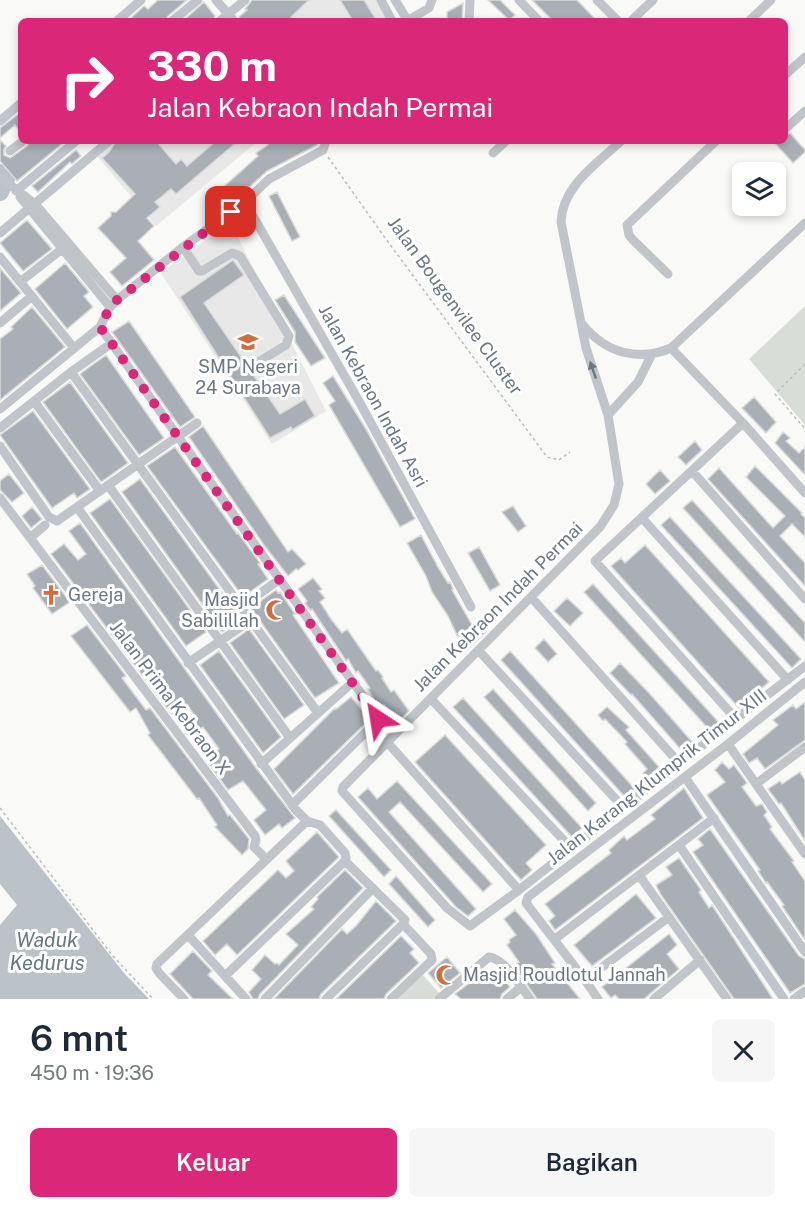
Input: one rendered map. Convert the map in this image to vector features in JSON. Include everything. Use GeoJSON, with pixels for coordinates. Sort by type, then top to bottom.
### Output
{"type":"FeatureCollection","features":[{"type":"Feature","properties":{"kind":"street"},"geometry":{"type":"LineString","coordinates":[[120,18],[141,0]]}},
{"type":"Feature","properties":{"kind":"street"},"geometry":{"type":"LineString","coordinates":[[176,18],[198,0]]}},
{"type":"Feature","properties":{"kind":"street"},"geometry":{"type":"LineString","coordinates":[[216,0],[231,18],[244,0]]}},
{"type":"Feature","properties":{"kind":"street"},"geometry":{"type":"LineString","coordinates":[[381,0],[390,18]]}},
{"type":"Feature","properties":{"kind":"street"},"geometry":{"type":"LineString","coordinates":[[395,0],[406,18]]}},
{"type":"Feature","properties":{"kind":"street"},"geometry":{"type":"LineString","coordinates":[[413,18],[429,8],[432,0]]}},
{"type":"Feature","properties":{"kind":"street"},"geometry":{"type":"LineString","coordinates":[[470,0],[471,18]]}},
{"type":"Feature","properties":{"kind":"street"},"geometry":{"type":"LineString","coordinates":[[519,0],[536,18]]}},
{"type":"Feature","properties":{"kind":"street"},"geometry":{"type":"LineString","coordinates":[[597,0],[615,18]]}},
{"type":"Feature","properties":{"kind":"street"},"geometry":{"type":"LineString","coordinates":[[635,18],[653,0]]}},
{"type":"Feature","properties":{"kind":"street"},"geometry":{"type":"LineString","coordinates":[[752,18],[771,0]]}},
{"type":"Feature","properties":{"kind":"street"},"geometry":{"type":"LineString","coordinates":[[788,72],[805,57]]}},
{"type":"Feature","properties":{"kind":"street"},"geometry":{"type":"LineString","coordinates":[[0,122],[18,106]]}},
{"type":"Feature","properties":{"kind":"street"},"geometry":{"type":"LineString","coordinates":[[788,126],[805,111]]}},
{"type":"Feature","properties":{"kind":"street"},"geometry":{"type":"LineString","coordinates":[[10,151],[19,144]]}},
{"type":"Feature","properties":{"kind":"street"},"geometry":{"type":"LineString","coordinates":[[18,189],[72,144]]}},
{"type":"Feature","properties":{"kind":"street"},"geometry":{"type":"LineString","coordinates":[[0,233],[106,144]]}},
{"type":"Feature","properties":{"kind":"street"},"geometry":{"type":"LineString","coordinates":[[494,153],[503,144]]}},
{"type":"Feature","properties":{"kind":"street","name":"Jalan Kebraon Indah Permai"},"geometry":{"type":"LineString","coordinates":[[618,144],[568,193],[561,209],[566,253],[586,348],[608,415],[617,480],[614,505],[600,527],[343,787],[343,793],[447,908],[466,924],[473,926],[708,741]]}},
{"type":"Feature","properties":{"kind":"street"},"geometry":{"type":"LineString","coordinates":[[668,274],[629,235],[627,225],[713,144]]}},
{"type":"Feature","properties":{"kind":"street"},"geometry":{"type":"LineString","coordinates":[[0,409],[100,327],[113,303],[279,172],[324,146]]}},
{"type":"Feature","properties":{"kind":"street"},"geometry":{"type":"LineString","coordinates":[[1,178],[18,189],[62,249],[89,274]]}},
{"type":"Feature","properties":{"kind":"street","name":"Jalan Kebraon Indah Asri"},"geometry":{"type":"LineString","coordinates":[[245,201],[360,403],[471,607]]}},
{"type":"Feature","properties":{"kind":"street"},"geometry":{"type":"LineString","coordinates":[[32,207],[113,303]]}},
{"type":"Feature","properties":{"kind":"street"},"geometry":{"type":"LineString","coordinates":[[582,323],[592,336],[605,346],[620,352],[636,355],[652,354],[671,348],[805,224]]}},
{"type":"Feature","properties":{"kind":"street"},"geometry":{"type":"LineString","coordinates":[[183,247],[199,271],[232,253],[240,256],[290,336],[286,345],[252,366]]}},
{"type":"Feature","properties":{"kind":"street"},"geometry":{"type":"LineString","coordinates":[[20,282],[62,249]]}},
{"type":"Feature","properties":{"kind":"street"},"geometry":{"type":"LineString","coordinates":[[0,257],[74,348]]}},
{"type":"Feature","properties":{"kind":"street"},"geometry":{"type":"LineString","coordinates":[[0,323],[32,296]]}},
{"type":"Feature","properties":{"kind":"street"},"geometry":{"type":"LineString","coordinates":[[100,327],[377,716],[376,722],[299,813],[188,936],[157,964],[156,968],[159,973],[184,999]]}},
{"type":"Feature","properties":{"kind":"street"},"geometry":{"type":"LineString","coordinates":[[0,428],[112,343]]}},
{"type":"Feature","properties":{"kind":"street"},"geometry":{"type":"LineString","coordinates":[[671,348],[743,423],[805,493]]}},
{"type":"Feature","properties":{"kind":"street"},"geometry":{"type":"LineString","coordinates":[[608,415],[638,382],[652,354]]}},
{"type":"Feature","properties":{"kind":"street"},"geometry":{"type":"LineString","coordinates":[[71,372],[318,713]]}},
{"type":"Feature","properties":{"kind":"street"},"geometry":{"type":"LineString","coordinates":[[34,401],[104,488],[290,738]]}},
{"type":"Feature","properties":{"kind":"street"},"geometry":{"type":"LineString","coordinates":[[0,446],[49,517],[57,521],[197,423]]}},
{"type":"Feature","properties":{"kind":"street"},"geometry":{"type":"LineString","coordinates":[[743,423],[596,558],[596,562],[736,719],[805,666]]}},
{"type":"Feature","properties":{"kind":"street"},"geometry":{"type":"LineString","coordinates":[[692,471],[805,599]]}},
{"type":"Feature","properties":{"kind":"street","name":"Jalan Prima Kebraon X"},"geometry":{"type":"LineString","coordinates":[[0,498],[255,836],[254,846],[261,854]]}},
{"type":"Feature","properties":{"kind":"street"},"geometry":{"type":"LineString","coordinates":[[77,507],[261,764],[299,813],[320,825],[345,853],[345,861],[225,976]]}},
{"type":"Feature","properties":{"kind":"street"},"geometry":{"type":"LineString","coordinates":[[642,518],[788,680]]}},
{"type":"Feature","properties":{"kind":"street"},"geometry":{"type":"LineString","coordinates":[[30,538],[45,525]]}},
{"type":"Feature","properties":{"kind":"street"},"geometry":{"type":"LineString","coordinates":[[241,607],[280,579]]}},
{"type":"Feature","properties":{"kind":"street"},"geometry":{"type":"LineString","coordinates":[[531,597],[679,763]]}},
{"type":"Feature","properties":{"kind":"street"},"geometry":{"type":"LineString","coordinates":[[188,663],[251,620]]}},
{"type":"Feature","properties":{"kind":"street"},"geometry":{"type":"LineString","coordinates":[[479,651],[622,807]]}},
{"type":"Feature","properties":{"kind":"street"},"geometry":{"type":"LineString","coordinates":[[261,764],[353,682]]}},
{"type":"Feature","properties":{"kind":"street","name":"Jalan Karang Klumprik Timur XIII"},"geometry":{"type":"LineString","coordinates":[[555,939],[526,903],[528,897],[805,682]]}},
{"type":"Feature","properties":{"kind":"street"},"geometry":{"type":"LineString","coordinates":[[431,699],[571,848]]}},
{"type":"Feature","properties":{"kind":"street"},"geometry":{"type":"LineString","coordinates":[[387,742],[519,890]]}},
{"type":"Feature","properties":{"kind":"street"},"geometry":{"type":"LineString","coordinates":[[728,744],[805,854]]}},
{"type":"Feature","properties":{"kind":"street"},"geometry":{"type":"LineString","coordinates":[[756,784],[803,752]]}},
{"type":"Feature","properties":{"kind":"street"},"geometry":{"type":"LineString","coordinates":[[685,777],[805,952]]}},
{"type":"Feature","properties":{"kind":"street"},"geometry":{"type":"LineString","coordinates":[[597,999],[555,939],[714,818]]}},
{"type":"Feature","properties":{"kind":"street"},"geometry":{"type":"LineString","coordinates":[[679,844],[784,999]]}},
{"type":"Feature","properties":{"kind":"street"},"geometry":{"type":"LineString","coordinates":[[326,999],[405,920],[345,861]]}},
{"type":"Feature","properties":{"kind":"street"},"geometry":{"type":"LineString","coordinates":[[639,875],[728,999]]}},
{"type":"Feature","properties":{"kind":"street"},"geometry":{"type":"LineString","coordinates":[[265,999],[374,888]]}},
{"type":"Feature","properties":{"kind":"street"},"geometry":{"type":"LineString","coordinates":[[585,980],[669,917]]}},
{"type":"Feature","properties":{"kind":"street"},"geometry":{"type":"LineString","coordinates":[[391,999],[432,960],[431,954],[403,924]]}},
{"type":"Feature","properties":{"kind":"street"},"geometry":{"type":"LineString","coordinates":[[188,936],[246,999]]}},
{"type":"Feature","properties":{"kind":"street"},"geometry":{"type":"LineString","coordinates":[[439,999],[489,957],[496,958],[500,962],[530,999]]}},
{"type":"Feature","properties":{"kind":"street"},"geometry":{"type":"LineString","coordinates":[[654,999],[700,960]]}},
{"type":"Feature","properties":{"kind":"street"},"geometry":{"type":"LineString","coordinates":[[507,999],[521,987]]}},
{"type":"Feature","properties":{"kind":"street"},"geometry":{"type":"LineString","coordinates":[[794,999],[805,991]]}},
{"type":"Feature","properties":{"kind":"path","name":"Jalan Bougenvilee Cluster"},"geometry":{"type":"LineString","coordinates":[[324,146],[383,235],[547,457],[559,460],[570,452]]}},
{"type":"Feature","properties":{"kind":"path"},"geometry":{"type":"LineString","coordinates":[[805,364],[775,394],[805,429]]}},
{"type":"Feature","properties":{"kind":"path"},"geometry":{"type":"LineString","coordinates":[[0,808],[112,955],[153,999]]}},
{"type":"Feature","properties":{"kind":"shaded area"},"geometry":{"type":"Polygon","coordinates":[[[281,0],[378,0],[387,18],[279,18],[281,0]]]}},
{"type":"Feature","properties":{"kind":"shaded area"},"geometry":{"type":"Polygon","coordinates":[[[111,144],[254,144],[156,226],[97,156],[111,144]]]}},
{"type":"Feature","properties":{"kind":"shaded area","name":"SMP Negeri 24 Surabaya"},"geometry":{"type":"Polygon","coordinates":[[[230,222],[326,411],[272,444],[161,273],[230,222]]]}},
{"type":"Feature","properties":{"kind":"shaded area"},"geometry":{"type":"Polygon","coordinates":[[[805,306],[805,425],[749,359],[805,306]]]}},
{"type":"Feature","properties":{"kind":"shaded area"},"geometry":{"type":"Polygon","coordinates":[[[423,975],[439,993],[433,999],[396,999],[423,975]]]}},
{"type":"Feature","properties":{"kind":"water","name":"Waduk Kedurus"},"geometry":{"type":"Polygon","coordinates":[[[0,816],[124,973],[149,999],[0,999],[0,925],[17,905],[0,884],[0,816]]]}},
{"type":"Feature","properties":{"kind":"building"},"geometry":{"type":"Polygon","coordinates":[[[158,0],[187,0],[167,18],[132,17],[144,6],[148,9],[158,0]]]}},
{"type":"Feature","properties":{"kind":"building"},"geometry":{"type":"Polygon","coordinates":[[[252,0],[309,0],[292,18],[240,18],[247,10],[245,9],[252,0]]]}},
{"type":"Feature","properties":{"kind":"building"},"geometry":{"type":"Polygon","coordinates":[[[340,0],[364,0],[375,18],[351,18],[340,0]]]}},
{"type":"Feature","properties":{"kind":"building"},"geometry":{"type":"Polygon","coordinates":[[[488,0],[500,0],[515,15],[507,18],[488,0]]]}},
{"type":"Feature","properties":{"kind":"building"},"geometry":{"type":"Polygon","coordinates":[[[532,0],[577,0],[594,18],[550,18],[532,0]]]}},
{"type":"Feature","properties":{"kind":"building"},"geometry":{"type":"Polygon","coordinates":[[[204,2],[215,16],[214,18],[186,18],[204,2]]]}},
{"type":"Feature","properties":{"kind":"building"},"geometry":{"type":"Polygon","coordinates":[[[463,3],[462,18],[447,18],[447,12],[463,3]]]}},
{"type":"Feature","properties":{"kind":"building"},"geometry":{"type":"Polygon","coordinates":[[[18,114],[18,129],[15,125],[0,138],[0,128],[18,114]]]}},
{"type":"Feature","properties":{"kind":"building"},"geometry":{"type":"Polygon","coordinates":[[[790,133],[805,150],[793,163],[776,144],[788,144],[790,133]]]}},
{"type":"Feature","properties":{"kind":"building"},"geometry":{"type":"Polygon","coordinates":[[[0,140],[6,146],[4,155],[10,158],[28,144],[62,144],[17,181],[0,161],[0,140]]]}},
{"type":"Feature","properties":{"kind":"building"},"geometry":{"type":"Polygon","coordinates":[[[114,144],[159,144],[176,164],[181,159],[187,166],[213,144],[234,144],[176,194],[171,189],[155,202],[160,207],[147,218],[154,226],[138,241],[154,260],[122,286],[110,272],[126,258],[98,228],[111,216],[111,212],[116,212],[135,194],[102,158],[114,144]]]}},
{"type":"Feature","properties":{"kind":"building"},"geometry":{"type":"Polygon","coordinates":[[[318,144],[267,171],[232,203],[220,190],[258,156],[256,153],[268,145],[318,144]]]}},
{"type":"Feature","properties":{"kind":"building"},"geometry":{"type":"Polygon","coordinates":[[[76,150],[81,156],[72,164],[70,162],[38,192],[32,186],[76,150]]]}},
{"type":"Feature","properties":{"kind":"building"},"geometry":{"type":"Polygon","coordinates":[[[277,192],[300,237],[292,241],[269,196],[277,192]]]}},
{"type":"Feature","properties":{"kind":"building"},"geometry":{"type":"Polygon","coordinates":[[[27,220],[52,249],[23,271],[0,243],[27,220]]]}},
{"type":"Feature","properties":{"kind":"building"},"geometry":{"type":"Polygon","coordinates":[[[233,260],[244,275],[204,303],[246,364],[247,370],[252,373],[280,414],[305,399],[315,416],[292,430],[291,427],[270,438],[180,297],[233,260]]]}},
{"type":"Feature","properties":{"kind":"building"},"geometry":{"type":"Polygon","coordinates":[[[65,263],[89,292],[84,296],[93,307],[67,329],[35,289],[65,263]]]}},
{"type":"Feature","properties":{"kind":"building"},"geometry":{"type":"Polygon","coordinates":[[[0,268],[21,293],[0,311],[0,268]]]}},
{"type":"Feature","properties":{"kind":"building"},"geometry":{"type":"Polygon","coordinates":[[[284,295],[325,358],[311,366],[295,342],[295,332],[275,300],[284,295]]]}},
{"type":"Feature","properties":{"kind":"building"},"geometry":{"type":"Polygon","coordinates":[[[32,307],[65,347],[0,400],[0,339],[13,329],[11,327],[32,307]]]}},
{"type":"Feature","properties":{"kind":"building"},"geometry":{"type":"Polygon","coordinates":[[[129,321],[195,417],[180,427],[112,332],[129,321]]]}},
{"type":"Feature","properties":{"kind":"building"},"geometry":{"type":"Polygon","coordinates":[[[106,355],[164,438],[139,455],[80,374],[106,355]]]}},
{"type":"Feature","properties":{"kind":"building"},"geometry":{"type":"Polygon","coordinates":[[[333,376],[366,429],[415,519],[400,527],[329,405],[335,401],[323,383],[333,376]]]}},
{"type":"Feature","properties":{"kind":"building"},"geometry":{"type":"Polygon","coordinates":[[[70,382],[128,463],[101,482],[43,402],[70,382]]]}},
{"type":"Feature","properties":{"kind":"building"},"geometry":{"type":"Polygon","coordinates":[[[754,397],[776,422],[766,433],[742,408],[754,397]]]}},
{"type":"Feature","properties":{"kind":"building"},"geometry":{"type":"Polygon","coordinates":[[[33,411],[90,489],[77,498],[74,493],[52,508],[0,435],[33,411]]]}},
{"type":"Feature","properties":{"kind":"building"},"geometry":{"type":"Polygon","coordinates":[[[203,426],[288,552],[292,549],[306,564],[298,570],[296,569],[288,576],[189,437],[203,426]]]}},
{"type":"Feature","properties":{"kind":"building"},"geometry":{"type":"Polygon","coordinates":[[[783,432],[790,438],[786,441],[799,453],[805,447],[805,475],[775,443],[783,432]]]}},
{"type":"Feature","properties":{"kind":"building"},"geometry":{"type":"Polygon","coordinates":[[[695,441],[702,450],[686,465],[678,457],[695,441]]]}},
{"type":"Feature","properties":{"kind":"building"},"geometry":{"type":"Polygon","coordinates":[[[175,447],[260,563],[258,564],[268,579],[243,597],[147,466],[175,447]]]}},
{"type":"Feature","properties":{"kind":"building"},"geometry":{"type":"Polygon","coordinates":[[[755,466],[805,518],[805,537],[792,524],[780,536],[805,563],[805,586],[708,479],[719,468],[773,528],[785,516],[746,477],[755,466]]]}},
{"type":"Feature","properties":{"kind":"building"},"geometry":{"type":"Polygon","coordinates":[[[660,470],[670,481],[655,494],[646,484],[660,470]]]}},
{"type":"Feature","properties":{"kind":"building"},"geometry":{"type":"Polygon","coordinates":[[[9,474],[24,493],[12,502],[0,490],[0,481],[9,474]]]}},
{"type":"Feature","properties":{"kind":"building"},"geometry":{"type":"Polygon","coordinates":[[[140,479],[241,619],[222,632],[122,492],[140,479]]]}},
{"type":"Feature","properties":{"kind":"building"},"geometry":{"type":"Polygon","coordinates":[[[110,499],[206,632],[186,646],[90,513],[110,499]]]}},
{"type":"Feature","properties":{"kind":"building"},"geometry":{"type":"Polygon","coordinates":[[[692,500],[805,623],[805,642],[683,508],[692,500]]]}},
{"type":"Feature","properties":{"kind":"building"},"geometry":{"type":"Polygon","coordinates":[[[513,506],[526,526],[518,532],[502,512],[513,506]]]}},
{"type":"Feature","properties":{"kind":"building"},"geometry":{"type":"Polygon","coordinates":[[[32,507],[42,519],[31,528],[22,516],[32,507]]]}},
{"type":"Feature","properties":{"kind":"building"},"geometry":{"type":"Polygon","coordinates":[[[670,517],[801,659],[792,668],[661,525],[670,517]]]}},
{"type":"Feature","properties":{"kind":"building"},"geometry":{"type":"Polygon","coordinates":[[[80,523],[256,768],[295,818],[282,828],[279,824],[265,835],[254,820],[266,810],[243,781],[228,790],[206,760],[219,749],[203,727],[189,737],[182,727],[196,717],[187,705],[172,715],[51,554],[64,544],[78,560],[86,554],[69,531],[80,523]]]}},
{"type":"Feature","properties":{"kind":"building"},"geometry":{"type":"Polygon","coordinates":[[[421,535],[438,567],[448,583],[450,582],[452,590],[476,632],[480,627],[486,632],[468,649],[457,635],[432,592],[426,576],[407,543],[421,535]]]}},
{"type":"Feature","properties":{"kind":"building"},"geometry":{"type":"Polygon","coordinates":[[[645,545],[769,682],[739,708],[611,566],[621,558],[625,563],[645,545]]]}},
{"type":"Feature","properties":{"kind":"building"},"geometry":{"type":"Polygon","coordinates":[[[479,547],[500,585],[490,591],[468,553],[479,547]]]}},
{"type":"Feature","properties":{"kind":"building","name":"Gereja"},"geometry":{"type":"Polygon","coordinates":[[[42,565],[70,602],[52,614],[33,588],[35,586],[27,574],[42,565]]]}},
{"type":"Feature","properties":{"kind":"building"},"geometry":{"type":"Polygon","coordinates":[[[313,578],[322,589],[319,591],[325,598],[320,602],[331,619],[342,633],[347,629],[376,671],[378,670],[383,677],[391,692],[394,690],[409,711],[398,722],[384,705],[379,708],[368,689],[370,688],[358,671],[356,673],[348,659],[346,661],[312,609],[310,610],[305,603],[307,601],[298,589],[313,578]]]}},
{"type":"Feature","properties":{"kind":"building"},"geometry":{"type":"Polygon","coordinates":[[[593,584],[723,727],[714,735],[584,592],[593,584]]]}},
{"type":"Feature","properties":{"kind":"building"},"geometry":{"type":"Polygon","coordinates":[[[276,590],[291,608],[295,614],[293,615],[339,683],[315,698],[251,608],[276,590]]]}},
{"type":"Feature","properties":{"kind":"building"},"geometry":{"type":"Polygon","coordinates":[[[567,598],[583,613],[570,626],[554,611],[567,598]]]}},
{"type":"Feature","properties":{"kind":"building"},"geometry":{"type":"Polygon","coordinates":[[[87,625],[126,676],[122,678],[146,710],[150,708],[218,798],[228,816],[230,815],[249,839],[248,849],[242,855],[215,827],[217,825],[199,798],[197,799],[148,735],[150,733],[136,708],[130,712],[71,636],[87,625]]]}},
{"type":"Feature","properties":{"kind":"building"},"geometry":{"type":"Polygon","coordinates":[[[249,629],[304,705],[284,719],[230,643],[249,629]]]}},
{"type":"Feature","properties":{"kind":"building"},"geometry":{"type":"Polygon","coordinates":[[[544,639],[557,654],[548,662],[535,648],[544,639]]]}},
{"type":"Feature","properties":{"kind":"building"},"geometry":{"type":"Polygon","coordinates":[[[219,651],[281,737],[263,753],[200,665],[219,651]]]}},
{"type":"Feature","properties":{"kind":"building"},"geometry":{"type":"Polygon","coordinates":[[[510,651],[635,789],[625,797],[501,660],[510,651]]]}},
{"type":"Feature","properties":{"kind":"building"},"geometry":{"type":"Polygon","coordinates":[[[620,663],[694,744],[683,752],[632,694],[610,673],[620,663]]]}},
{"type":"Feature","properties":{"kind":"building"},"geometry":{"type":"Polygon","coordinates":[[[493,689],[596,803],[588,811],[484,697],[493,689]]]}},
{"type":"Feature","properties":{"kind":"building"},"geometry":{"type":"Polygon","coordinates":[[[351,697],[370,719],[293,794],[274,769],[335,708],[351,697]]]}},
{"type":"Feature","properties":{"kind":"building"},"geometry":{"type":"Polygon","coordinates":[[[463,698],[582,828],[572,837],[453,707],[463,698]]]}},
{"type":"Feature","properties":{"kind":"building"},"geometry":{"type":"Polygon","coordinates":[[[805,702],[805,740],[765,769],[757,758],[749,763],[743,754],[778,725],[773,720],[793,705],[796,709],[805,702]]]}},
{"type":"Feature","properties":{"kind":"building"},"geometry":{"type":"Polygon","coordinates":[[[607,707],[629,727],[626,730],[659,767],[648,778],[643,773],[647,769],[625,744],[627,742],[605,719],[603,721],[598,715],[607,707]]]}},
{"type":"Feature","properties":{"kind":"building"},"geometry":{"type":"Polygon","coordinates":[[[445,735],[546,845],[526,863],[532,870],[521,880],[415,762],[445,735]]]}},
{"type":"Feature","properties":{"kind":"building"},"geometry":{"type":"Polygon","coordinates":[[[722,762],[729,769],[734,765],[747,783],[742,787],[756,806],[762,804],[767,812],[764,815],[772,827],[770,829],[794,861],[792,862],[805,881],[805,940],[782,906],[784,905],[766,883],[758,871],[760,870],[707,795],[725,782],[715,770],[722,762]]]}},
{"type":"Feature","properties":{"kind":"building"},"geometry":{"type":"Polygon","coordinates":[[[800,772],[805,780],[805,841],[781,803],[779,804],[768,789],[780,781],[782,784],[800,772]]]}},
{"type":"Feature","properties":{"kind":"building"},"geometry":{"type":"Polygon","coordinates":[[[397,781],[492,884],[483,892],[400,802],[389,812],[476,909],[468,916],[456,907],[358,797],[368,788],[377,799],[397,781]]]}},
{"type":"Feature","properties":{"kind":"building"},"geometry":{"type":"Polygon","coordinates":[[[684,788],[703,818],[555,930],[549,921],[555,916],[545,904],[611,853],[609,850],[624,836],[627,840],[655,819],[651,815],[684,788]]]}},
{"type":"Feature","properties":{"kind":"building"},"geometry":{"type":"Polygon","coordinates":[[[336,810],[391,870],[384,877],[329,816],[336,810]]]}},
{"type":"Feature","properties":{"kind":"building"},"geometry":{"type":"Polygon","coordinates":[[[710,829],[799,956],[805,959],[805,984],[790,993],[693,852],[703,845],[698,839],[710,829]]]}},
{"type":"Feature","properties":{"kind":"building"},"geometry":{"type":"Polygon","coordinates":[[[317,832],[339,857],[237,955],[227,944],[215,955],[203,941],[278,870],[286,878],[294,871],[286,861],[317,832]]]}},
{"type":"Feature","properties":{"kind":"building"},"geometry":{"type":"Polygon","coordinates":[[[679,858],[701,890],[699,892],[709,908],[712,905],[773,999],[734,999],[661,895],[656,885],[672,875],[666,867],[679,858]]]}},
{"type":"Feature","properties":{"kind":"building"},"geometry":{"type":"Polygon","coordinates":[[[345,870],[363,888],[260,994],[258,999],[253,999],[249,992],[261,979],[252,970],[265,955],[279,965],[298,945],[286,934],[314,909],[311,907],[318,899],[317,897],[345,870]]]}},
{"type":"Feature","properties":{"kind":"building"},"geometry":{"type":"Polygon","coordinates":[[[396,876],[435,920],[428,927],[389,884],[396,876]]]}},
{"type":"Feature","properties":{"kind":"building"},"geometry":{"type":"Polygon","coordinates":[[[636,894],[656,918],[592,966],[574,945],[636,894]]]}},
{"type":"Feature","properties":{"kind":"building"},"geometry":{"type":"Polygon","coordinates":[[[376,901],[396,921],[321,994],[319,999],[274,999],[342,929],[347,934],[356,926],[376,901]]]}},
{"type":"Feature","properties":{"kind":"building"},"geometry":{"type":"Polygon","coordinates":[[[515,910],[536,934],[555,963],[552,964],[580,999],[537,999],[514,966],[519,962],[507,945],[509,940],[516,935],[504,919],[515,910]]]}},
{"type":"Feature","properties":{"kind":"building"},"geometry":{"type":"Polygon","coordinates":[[[669,934],[677,945],[667,954],[679,969],[644,999],[619,999],[615,995],[611,998],[602,987],[669,934]]]}},
{"type":"Feature","properties":{"kind":"building"},"geometry":{"type":"Polygon","coordinates":[[[401,936],[414,949],[410,953],[419,963],[386,994],[384,999],[336,999],[401,936]]]}},
{"type":"Feature","properties":{"kind":"building"},"geometry":{"type":"Polygon","coordinates":[[[193,951],[212,971],[208,975],[233,999],[193,999],[170,974],[193,951]]]}},
{"type":"Feature","properties":{"kind":"building","name":"Masjid Roudlotul Jannah"},"geometry":{"type":"Polygon","coordinates":[[[447,957],[460,973],[441,988],[428,973],[447,957]]]}},
{"type":"Feature","properties":{"kind":"building"},"geometry":{"type":"Polygon","coordinates":[[[484,972],[494,984],[502,977],[510,987],[500,999],[461,999],[455,994],[484,972]]]}},
{"type":"Feature","properties":{"kind":"waterway"},"geometry":{"type":"LineString","coordinates":[[0,173],[6,179],[0,192]]}},
{"type":"Feature","properties":{"kind":"place","name":"SMP Negeri 24 Surabaya"},"geometry":{"type":"Point","coordinates":[248,342]}},
{"type":"Feature","properties":{"kind":"place","name":"Gereja"},"geometry":{"type":"Point","coordinates":[51,595]}},
{"type":"Feature","properties":{"kind":"place","name":"Masjid Sabilillah"},"geometry":{"type":"Point","coordinates":[276,610]}},
{"type":"Feature","properties":{"kind":"place","name":"Masjid Roudlotul Jannah"},"geometry":{"type":"Point","coordinates":[446,975]}},
{"type":"Feature","properties":{"kind":"route"},"geometry":{"type":"LineString","coordinates":[[231,212],[117,300],[110,307],[100,327],[378,719]]}}]}
